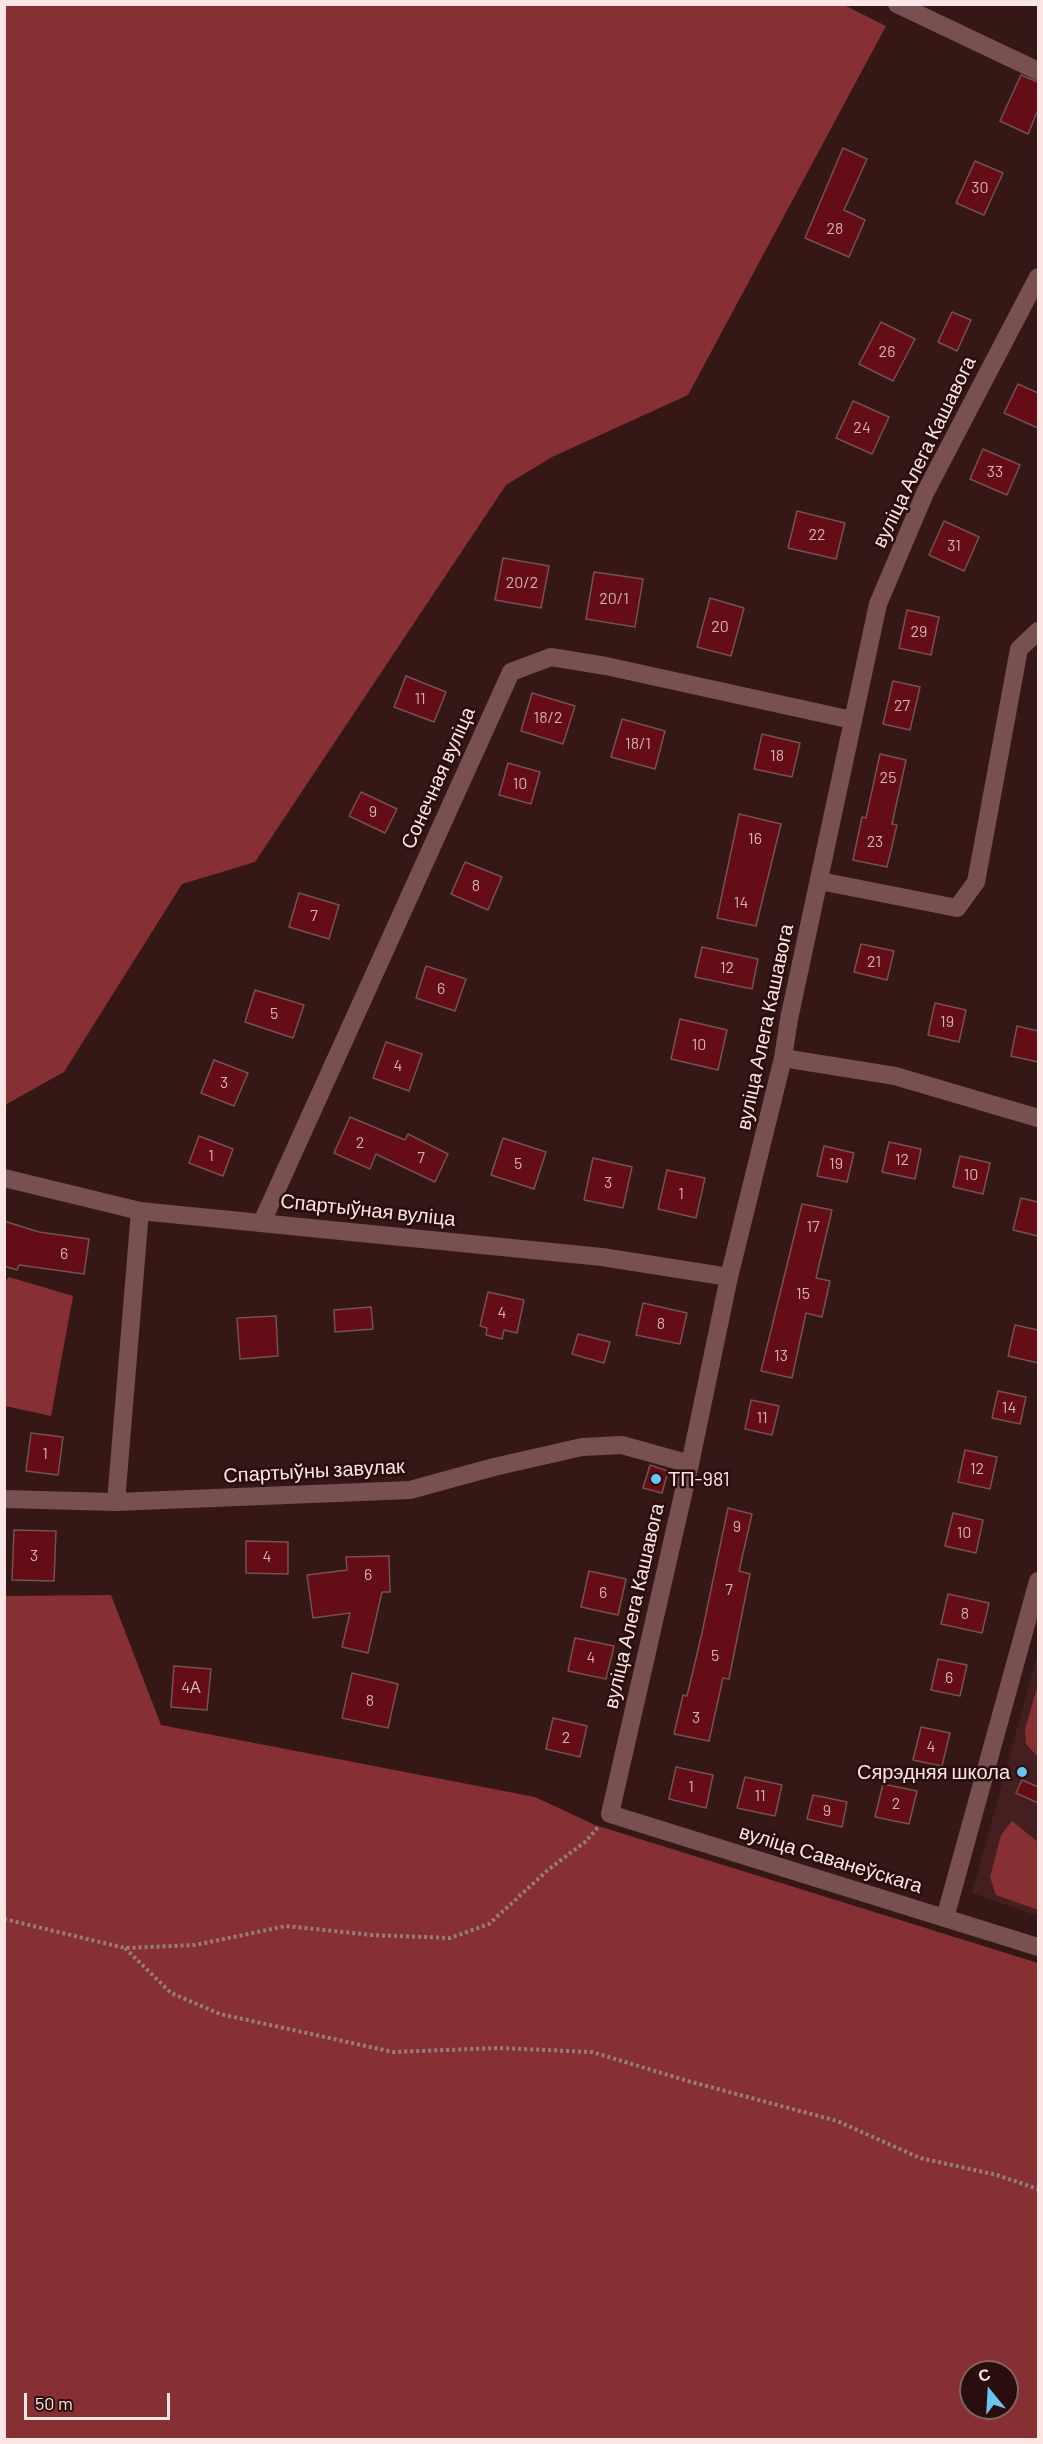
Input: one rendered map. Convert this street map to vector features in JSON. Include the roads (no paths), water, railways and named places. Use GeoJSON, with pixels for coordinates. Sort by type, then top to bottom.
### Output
{"type":"FeatureCollection","features":[{"type":"Feature","properties":{"kind":"street"},"geometry":{"type":"LineString","coordinates":[[897,4],[1038,71]]}},
{"type":"Feature","properties":{"kind":"street","name":"вуліца Алега Кашавога"},"geometry":{"type":"LineString","coordinates":[[610,1814],[690,1464],[729,1277],[783,1058],[789,1019],[878,604],[925,493],[1038,277]]}},
{"type":"Feature","properties":{"kind":"street"},"geometry":{"type":"LineString","coordinates":[[820,880],[957,908],[976,882],[1019,649],[1038,631]]}},
{"type":"Feature","properties":{"kind":"street","name":"Сонечная вуліца"},"geometry":{"type":"LineString","coordinates":[[262,1222],[511,672],[551,657],[606,666],[852,720]]}},
{"type":"Feature","properties":{"kind":"street"},"geometry":{"type":"LineString","coordinates":[[783,1058],[895,1076],[1038,1118]]}},
{"type":"Feature","properties":{"kind":"street","name":"Спартыўная вуліца"},"geometry":{"type":"LineString","coordinates":[[4,1178],[140,1211],[602,1257],[729,1277]]}},
{"type":"Feature","properties":{"kind":"street"},"geometry":{"type":"LineString","coordinates":[[116,1503],[140,1211]]}},
{"type":"Feature","properties":{"kind":"street","name":"Спартыўны завулак"},"geometry":{"type":"LineString","coordinates":[[4,1499],[116,1503],[410,1490],[582,1447],[622,1445],[690,1464]]}},
{"type":"Feature","properties":{"kind":"street"},"geometry":{"type":"LineString","coordinates":[[945,1918],[1038,1581]]}},
{"type":"Feature","properties":{"kind":"street","name":"вуліца Саванеўскага"},"geometry":{"type":"LineString","coordinates":[[610,1814],[1038,1947]]}},
{"type":"Feature","properties":{"kind":"place","name":"ТП-981"},"geometry":{"type":"Point","coordinates":[656,1479]}},
{"type":"Feature","properties":{"kind":"place","name":"Сярэдняя школа"},"geometry":{"type":"Point","coordinates":[1022,1772]}}]}
